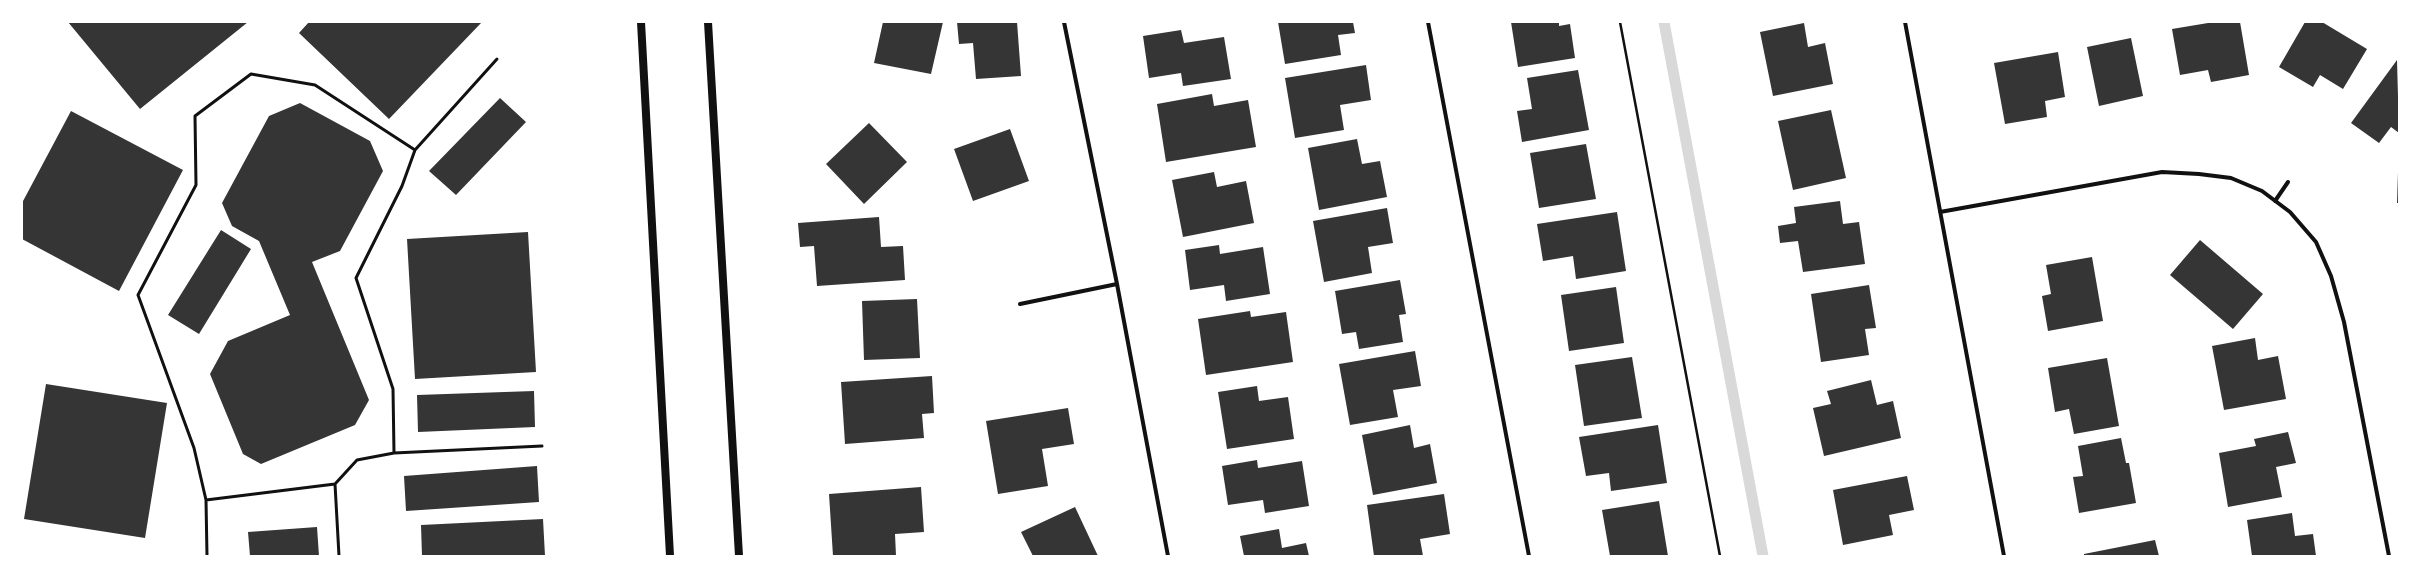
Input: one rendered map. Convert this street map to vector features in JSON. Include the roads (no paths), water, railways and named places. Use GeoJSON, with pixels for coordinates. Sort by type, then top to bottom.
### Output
{"type":"FeatureCollection","features":[{"type":"Feature","properties":{"kind":"main road"},"geometry":{"type":"LineString","coordinates":[[641,22],[670,556]]}},
{"type":"Feature","properties":{"kind":"main road"},"geometry":{"type":"LineString","coordinates":[[708,22],[739,556]]}},
{"type":"Feature","properties":{"kind":"street"},"geometry":{"type":"LineString","coordinates":[[1064,22],[1117,284],[1168,556]]}},
{"type":"Feature","properties":{"kind":"street"},"geometry":{"type":"LineString","coordinates":[[1428,22],[1529,556]]}},
{"type":"Feature","properties":{"kind":"street"},"geometry":{"type":"LineString","coordinates":[[1905,22],[2004,556]]}},
{"type":"Feature","properties":{"kind":"street"},"geometry":{"type":"LineString","coordinates":[[1940,212],[2162,172],[2199,174],[2231,178],[2262,191],[2290,212],[2316,242],[2331,276],[2344,322],[2389,556]]}},
{"type":"Feature","properties":{"kind":"street"},"geometry":{"type":"LineString","coordinates":[[2275,201],[2288,182]]}},
{"type":"Feature","properties":{"kind":"street"},"geometry":{"type":"LineString","coordinates":[[1020,304],[1117,284]]}},
{"type":"Feature","properties":{"kind":"lane"},"geometry":{"type":"LineString","coordinates":[[394,453],[392,389],[356,278],[402,186],[416,150],[497,59]]}},
{"type":"Feature","properties":{"kind":"lane"},"geometry":{"type":"LineString","coordinates":[[207,556],[206,500],[194,448],[138,295],[196,185],[195,116],[251,74],[315,85],[416,150]]}},
{"type":"Feature","properties":{"kind":"lane"},"geometry":{"type":"LineString","coordinates":[[206,500],[335,484],[357,460],[394,453],[542,446]]}},
{"type":"Feature","properties":{"kind":"lane"},"geometry":{"type":"LineString","coordinates":[[335,484],[339,556]]}},
{"type":"Feature","properties":{"kind":"waterway"},"geometry":{"type":"LineString","coordinates":[[1664,22],[1763,556]]}}]}
